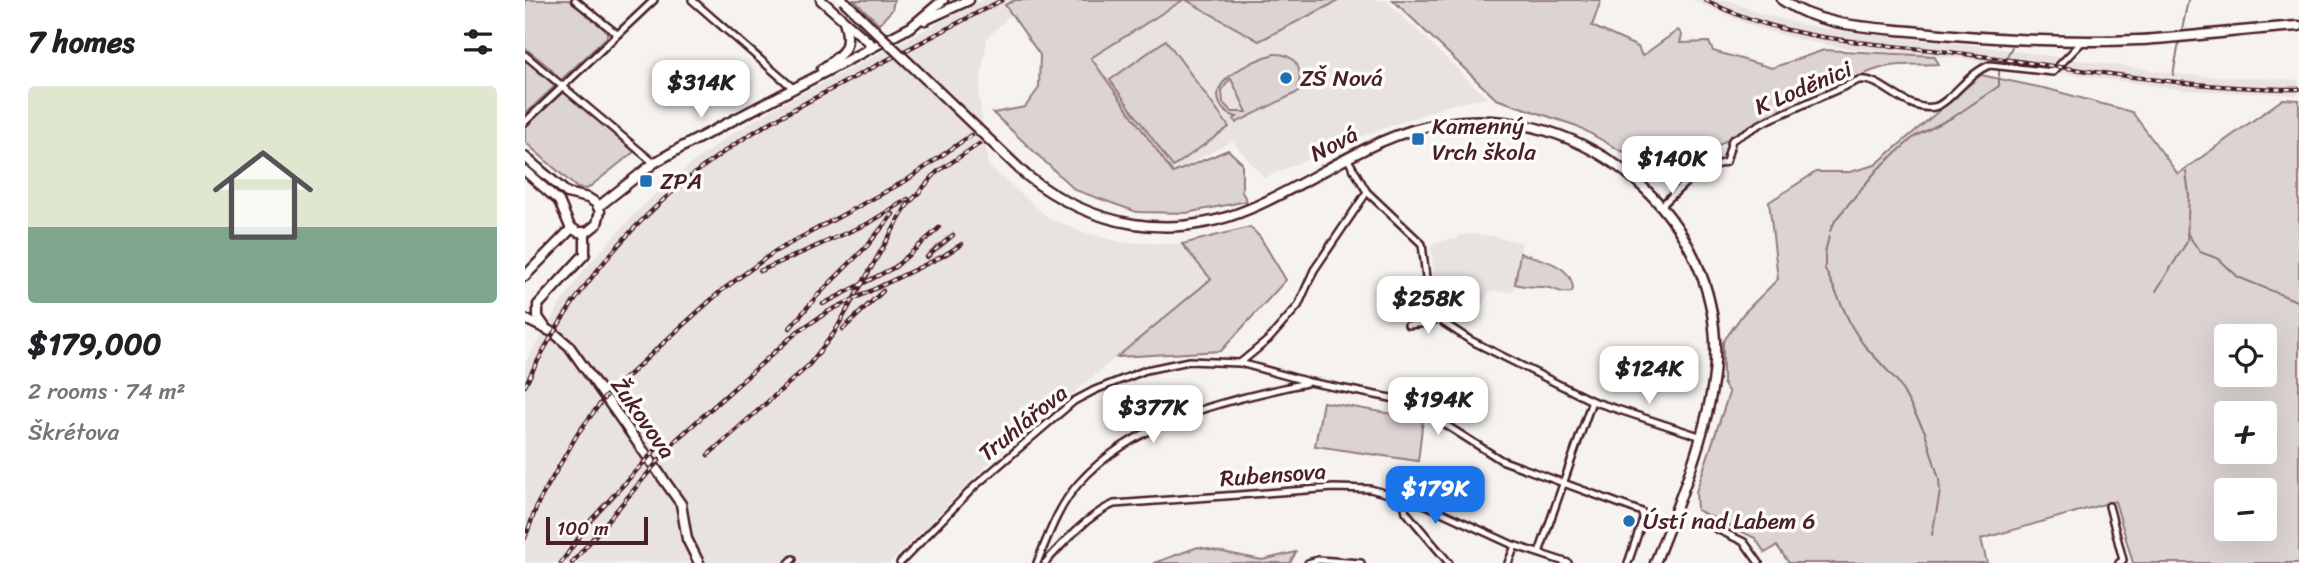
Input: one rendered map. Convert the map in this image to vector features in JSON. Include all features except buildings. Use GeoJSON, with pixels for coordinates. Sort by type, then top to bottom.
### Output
{"type":"FeatureCollection","features":[{"type":"Feature","properties":{"kind":"street"},"geometry":{"type":"LineString","coordinates":[[575,0],[617,34]]}},
{"type":"Feature","properties":{"kind":"street"},"geometry":{"type":"LineString","coordinates":[[525,122],[654,0]]}},
{"type":"Feature","properties":{"kind":"street"},"geometry":{"type":"LineString","coordinates":[[692,0],[798,86]]}},
{"type":"Feature","properties":{"kind":"street"},"geometry":{"type":"LineString","coordinates":[[821,0],[873,46]]}},
{"type":"Feature","properties":{"kind":"street","name":"Nová"},"geometry":{"type":"LineString","coordinates":[[843,0],[1026,175],[1056,198],[1094,215],[1138,225],[1192,225],[1249,210],[1393,136],[1433,125],[1476,120],[1518,123],[1564,135],[1594,150],[1629,175],[1661,206],[1689,248],[1702,278],[1712,314],[1715,345],[1713,381],[1699,436],[1655,563]]}},
{"type":"Feature","properties":{"kind":"street"},"geometry":{"type":"LineString","coordinates":[[916,24],[943,0]]}},
{"type":"Feature","properties":{"kind":"street"},"geometry":{"type":"LineString","coordinates":[[598,207],[654,163],[873,46],[969,0]]}},
{"type":"Feature","properties":{"kind":"street"},"geometry":{"type":"LineString","coordinates":[[1782,0],[1815,17],[1852,25],[1969,37],[2083,41],[2167,38],[2299,26]]}},
{"type":"Feature","properties":{"kind":"street"},"geometry":{"type":"LineString","coordinates":[[798,86],[843,53],[848,42],[844,21]]}},
{"type":"Feature","properties":{"kind":"street","name":"K Loděnici"},"geometry":{"type":"LineString","coordinates":[[1661,206],[1699,170],[1725,162],[1732,140],[1764,121],[1859,80],[1868,79],[1913,105],[1923,108],[1938,107],[1980,68],[1990,65],[2053,72],[2083,41]]}},
{"type":"Feature","properties":{"kind":"street"},"geometry":{"type":"LineString","coordinates":[[525,55],[654,163]]}},
{"type":"Feature","properties":{"kind":"street"},"geometry":{"type":"LineString","coordinates":[[525,157],[567,194],[588,198],[598,207],[600,215],[597,224],[585,232]]}},
{"type":"Feature","properties":{"kind":"street"},"geometry":{"type":"LineString","coordinates":[[1347,158],[1367,192],[1422,244],[1427,286],[1439,318],[1469,340],[1592,401],[1699,436]]}},
{"type":"Feature","properties":{"kind":"street"},"geometry":{"type":"LineString","coordinates":[[525,171],[559,201],[567,223],[572,228],[585,232]]}},
{"type":"Feature","properties":{"kind":"street"},"geometry":{"type":"LineString","coordinates":[[1240,363],[1284,324],[1298,306],[1308,282],[1367,192]]}},
{"type":"Feature","properties":{"kind":"street"},"geometry":{"type":"LineString","coordinates":[[565,213],[569,204],[580,198]]}},
{"type":"Feature","properties":{"kind":"street"},"geometry":{"type":"LineString","coordinates":[[525,276],[572,228]]}},
{"type":"Feature","properties":{"kind":"street"},"geometry":{"type":"LineString","coordinates":[[546,328],[538,317],[538,305],[585,254],[585,232]]}},
{"type":"Feature","properties":{"kind":"street"},"geometry":{"type":"LineString","coordinates":[[1408,325],[1428,323],[1439,318]]}},
{"type":"Feature","properties":{"kind":"street","name":"Žukovova"},"geometry":{"type":"LineString","coordinates":[[525,319],[546,328],[565,341],[681,504],[687,539],[699,563]]}},
{"type":"Feature","properties":{"kind":"street","name":"Truhlářova"},"geometry":{"type":"LineString","coordinates":[[900,563],[975,486],[1074,401],[1094,390],[1146,370],[1189,360],[1240,363],[1416,406],[1501,460],[1562,485],[1643,512],[1628,563]]}},
{"type":"Feature","properties":{"kind":"street"},"geometry":{"type":"LineString","coordinates":[[1037,563],[1051,528],[1078,484],[1103,460],[1131,440],[1186,415],[1231,400],[1309,382]]}},
{"type":"Feature","properties":{"kind":"street"},"geometry":{"type":"LineString","coordinates":[[1539,553],[1592,401]]}},
{"type":"Feature","properties":{"kind":"street","name":"Rubensova"},"geometry":{"type":"LineString","coordinates":[[1045,563],[1101,510],[1121,503],[1334,488],[1370,489],[1403,498],[1515,546],[1568,563]]}},
{"type":"Feature","properties":{"kind":"street"},"geometry":{"type":"LineString","coordinates":[[1403,498],[1406,512],[1449,563]]}},
{"type":"Feature","properties":{"kind":"street"},"geometry":{"type":"LineString","coordinates":[[2109,506],[2123,560],[2119,563]]}},
{"type":"Feature","properties":{"kind":"street"},"geometry":{"type":"LineString","coordinates":[[1700,521],[1744,542],[1759,563]]}},
{"type":"Feature","properties":{"kind":"street"},"geometry":{"type":"LineString","coordinates":[[1508,563],[1515,546]]}},
{"type":"Feature","properties":{"kind":"street"},"geometry":{"type":"LineString","coordinates":[[1308,563],[1318,560],[1361,563]]}},
{"type":"Feature","properties":{"kind":"shaded area"},"geometry":{"type":"Polygon","coordinates":[[[525,0],[571,0],[607,29],[607,37],[559,79],[525,48],[525,0]]]}},
{"type":"Feature","properties":{"kind":"shaded area"},"geometry":{"type":"Polygon","coordinates":[[[854,0],[894,0],[892,10],[879,24],[854,0]]]}},
{"type":"Feature","properties":{"kind":"shaded area"},"geometry":{"type":"Polygon","coordinates":[[[982,0],[1015,0],[1005,5],[1011,14],[987,39],[979,95],[988,165],[1050,219],[1120,242],[1182,244],[1211,278],[985,467],[890,563],[525,563],[525,363],[584,270],[633,215],[662,188],[733,133],[780,105],[982,0]]]}},
{"type":"Feature","properties":{"kind":"shaded area"},"geometry":{"type":"Polygon","coordinates":[[[1015,0],[1183,0],[1091,58],[1173,173],[1228,150],[1242,163],[1242,192],[1247,201],[1186,213],[1137,212],[1075,190],[993,113],[1025,107],[1039,88],[1040,55],[1005,5],[1015,0]]]}},
{"type":"Feature","properties":{"kind":"shaded area","name":"ZŠ Nová"},"geometry":{"type":"Polygon","coordinates":[[[1183,0],[1259,41],[1340,0],[1386,0],[1487,98],[1449,105],[1360,137],[1264,178],[1232,141],[1173,173],[1090,57],[1183,0]]]}},
{"type":"Feature","properties":{"kind":"shaded area"},"geometry":{"type":"Polygon","coordinates":[[[1186,0],[1340,0],[1259,41],[1186,0]]]}},
{"type":"Feature","properties":{"kind":"shaded area"},"geometry":{"type":"Polygon","coordinates":[[[1393,0],[1601,0],[1592,26],[1638,47],[1642,56],[1678,30],[1682,35],[1680,43],[1709,42],[1713,51],[1772,68],[1824,50],[1934,56],[1939,64],[1890,66],[1865,74],[1740,132],[1696,164],[1657,160],[1621,151],[1577,126],[1496,99],[1393,0]]]}},
{"type":"Feature","properties":{"kind":"shaded area"},"geometry":{"type":"Polygon","coordinates":[[[1693,0],[1728,0],[1759,13],[1840,31],[1966,44],[2186,75],[2299,80],[2299,95],[2184,90],[1964,59],[1837,47],[1754,27],[1693,0]]]}},
{"type":"Feature","properties":{"kind":"shaded area"},"geometry":{"type":"Polygon","coordinates":[[[1166,40],[1229,127],[1173,167],[1110,80],[1166,40]]]}},
{"type":"Feature","properties":{"kind":"shaded area"},"geometry":{"type":"Polygon","coordinates":[[[1281,54],[1292,59],[1298,67],[1298,86],[1302,84],[1304,89],[1236,123],[1234,119],[1237,117],[1227,113],[1220,104],[1218,95],[1221,86],[1235,72],[1266,57],[1281,54]],[[1231,79],[1222,90],[1223,103],[1232,112],[1247,112],[1231,79]]]}},
{"type":"Feature","properties":{"kind":"shaded area"},"geometry":{"type":"Polygon","coordinates":[[[525,59],[555,86],[525,114],[525,59]]]}},
{"type":"Feature","properties":{"kind":"shaded area"},"geometry":{"type":"Polygon","coordinates":[[[1981,75],[2048,89],[2132,112],[2178,174],[2283,99],[2299,100],[2299,563],[2133,563],[2115,501],[1981,539],[1987,563],[1789,563],[1777,546],[1765,553],[1755,538],[1697,510],[1696,492],[1729,393],[1723,383],[1723,342],[1743,314],[1778,279],[1769,202],[1816,172],[1850,172],[1875,165],[1981,75]]]}},
{"type":"Feature","properties":{"kind":"shaded area"},"geometry":{"type":"Polygon","coordinates":[[[564,91],[635,151],[587,189],[577,188],[525,142],[525,126],[564,91]]]}},
{"type":"Feature","properties":{"kind":"shaded area"},"geometry":{"type":"Polygon","coordinates":[[[1250,227],[1260,237],[1286,280],[1221,351],[1117,357],[1211,279],[1182,244],[1250,227]]]}},
{"type":"Feature","properties":{"kind":"shaded area"},"geometry":{"type":"Polygon","coordinates":[[[1459,235],[1522,242],[1513,292],[1489,293],[1469,327],[1451,315],[1436,293],[1431,248],[1434,243],[1456,240],[1459,235]]]}},
{"type":"Feature","properties":{"kind":"shaded area"},"geometry":{"type":"Polygon","coordinates":[[[1520,253],[1561,268],[1571,281],[1571,292],[1515,284],[1520,253]]]}},
{"type":"Feature","properties":{"kind":"shaded area"},"geometry":{"type":"Polygon","coordinates":[[[1323,402],[1423,419],[1418,461],[1315,446],[1323,402]]]}},
{"type":"Feature","properties":{"kind":"shaded area"},"geometry":{"type":"Polygon","coordinates":[[[1198,547],[1262,560],[1296,552],[1290,563],[1154,563],[1198,547]]]}},
{"type":"Feature","properties":{"kind":"waterway"},"geometry":{"type":"LineString","coordinates":[[2182,30],[2188,0]]}},
{"type":"Feature","properties":{"kind":"waterway"},"geometry":{"type":"LineString","coordinates":[[2173,75],[2179,43]]}},
{"type":"Feature","properties":{"kind":"waterway"},"geometry":{"type":"LineString","coordinates":[[2004,62],[2012,47]]}},
{"type":"Feature","properties":{"kind":"waterway"},"geometry":{"type":"LineString","coordinates":[[1830,231],[1836,219],[1878,169],[1914,137],[1955,116],[1999,86],[1999,69]]}},
{"type":"Feature","properties":{"kind":"waterway"},"geometry":{"type":"LineString","coordinates":[[2156,291],[2187,242],[2189,195],[2186,172]]}},
{"type":"Feature","properties":{"kind":"waterway"},"geometry":{"type":"LineString","coordinates":[[2187,233],[2200,252],[2219,259],[2238,277],[2299,302]]}},
{"type":"Feature","properties":{"kind":"waterway"},"geometry":{"type":"LineString","coordinates":[[1829,236],[1825,269],[1852,327],[1863,344],[1898,382],[1925,432],[1939,479],[1940,492],[1932,535]]}},
{"type":"Feature","properties":{"kind":"railway"},"geometry":{"type":"LineString","coordinates":[[525,386],[562,320],[584,288],[632,230],[688,179],[733,145],[781,116],[1002,0]]}},
{"type":"Feature","properties":{"kind":"railway"},"geometry":{"type":"LineString","coordinates":[[1705,0],[1768,25],[1832,39],[2173,82],[2299,89]]}},
{"type":"Feature","properties":{"kind":"railway"},"geometry":{"type":"LineString","coordinates":[[525,538],[538,503],[578,433],[605,397],[672,335],[721,291],[774,252],[907,180],[971,135]]}},
{"type":"Feature","properties":{"kind":"railway"},"geometry":{"type":"LineString","coordinates":[[708,455],[808,366],[834,333],[906,207],[937,172],[979,144]]}},
{"type":"Feature","properties":{"kind":"railway"},"geometry":{"type":"LineString","coordinates":[[760,271],[869,223],[908,199]]}},
{"type":"Feature","properties":{"kind":"railway"},"geometry":{"type":"LineString","coordinates":[[790,328],[817,296],[867,246],[893,214]]}},
{"type":"Feature","properties":{"kind":"railway"},"geometry":{"type":"LineString","coordinates":[[823,304],[895,267],[939,228]]}},
{"type":"Feature","properties":{"kind":"railway"},"geometry":{"type":"LineString","coordinates":[[927,257],[953,235]]}},
{"type":"Feature","properties":{"kind":"railway"},"geometry":{"type":"LineString","coordinates":[[572,563],[676,440],[797,332],[829,311],[943,256],[962,244]]}},
{"type":"Feature","properties":{"kind":"railway"},"geometry":{"type":"LineString","coordinates":[[843,329],[883,291]]}},
{"type":"Feature","properties":{"kind":"railway"},"geometry":{"type":"LineString","coordinates":[[561,563],[591,520],[657,448]]}},
{"type":"Feature","properties":{"kind":"place","name":"ZŠ Nová"},"geometry":{"type":"Point","coordinates":[1286,78]}},
{"type":"Feature","properties":{"kind":"place","name":"Kamenný Vrch škola"},"geometry":{"type":"Point","coordinates":[1418,139]}},
{"type":"Feature","properties":{"kind":"place","name":"ZPA"},"geometry":{"type":"Point","coordinates":[646,181]}},
{"type":"Feature","properties":{"kind":"place","name":"Ústí nad Labem 6"},"geometry":{"type":"Point","coordinates":[1629,521]}}]}
